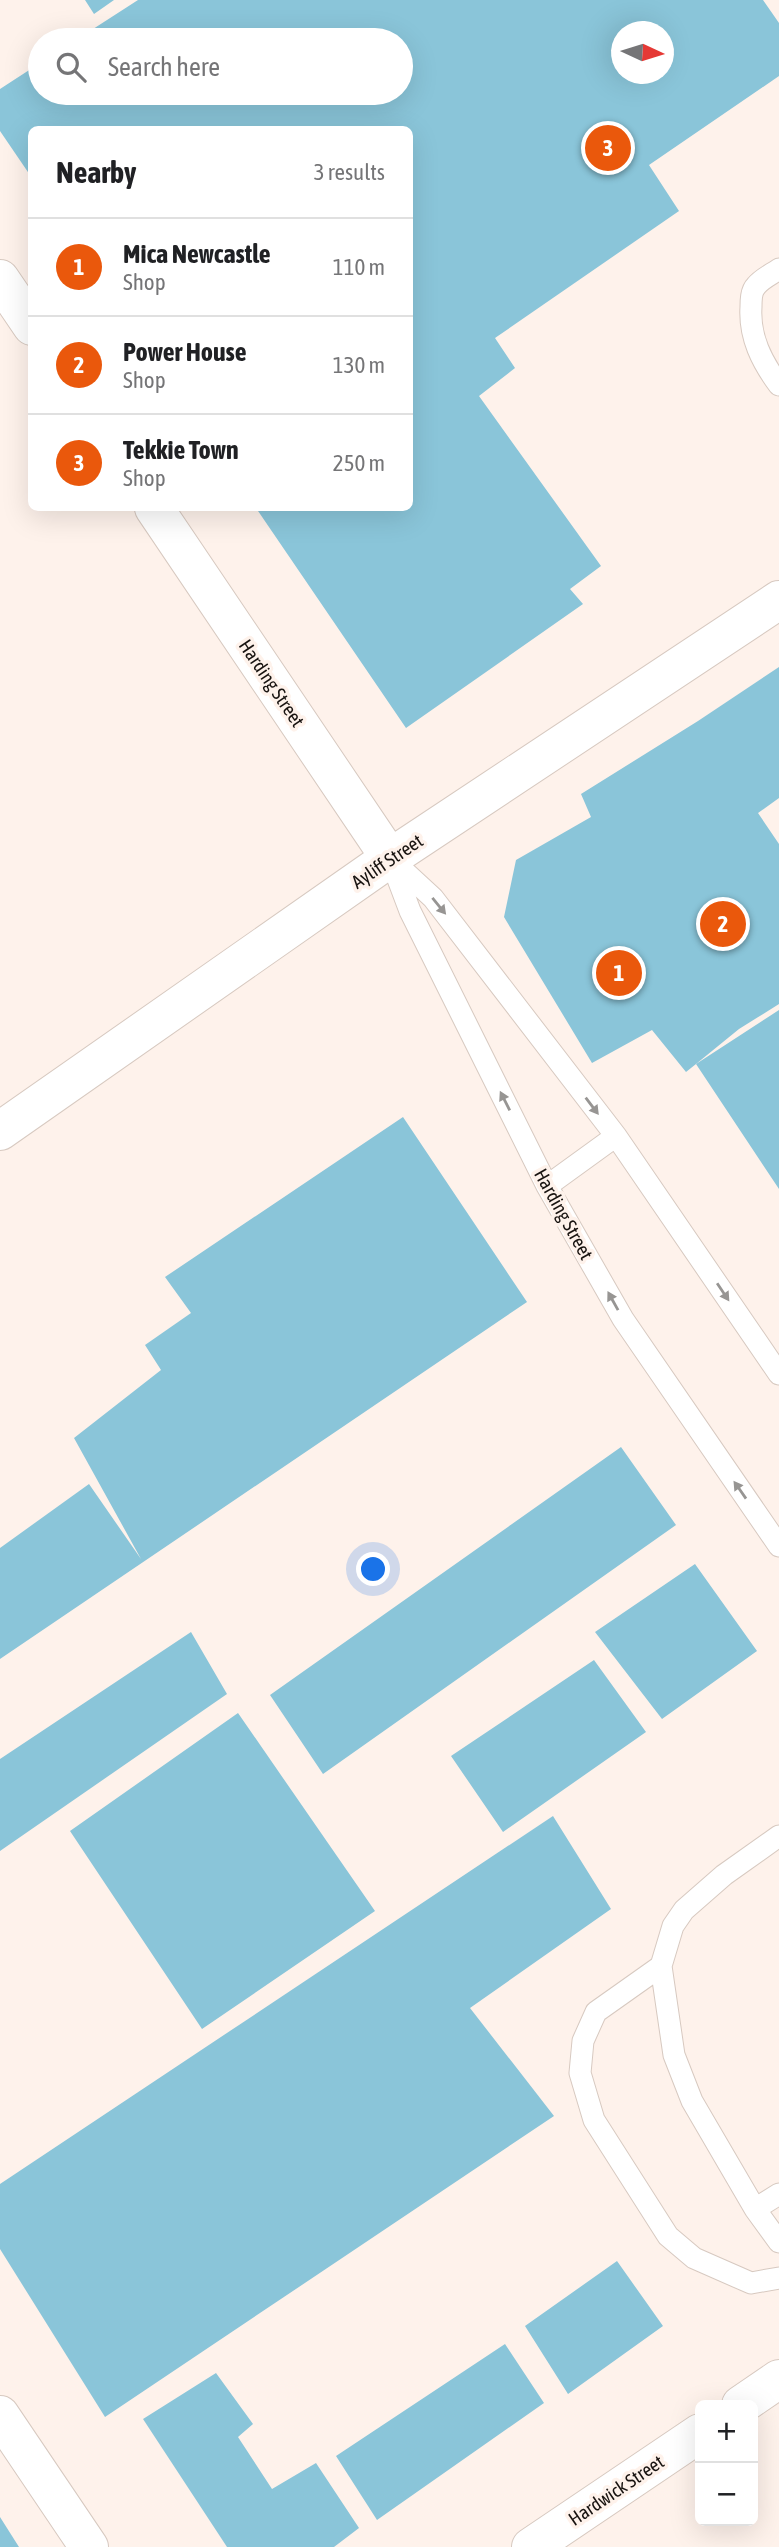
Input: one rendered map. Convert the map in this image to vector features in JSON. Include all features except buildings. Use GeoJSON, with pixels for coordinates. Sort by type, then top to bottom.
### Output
{"type":"FeatureCollection","features":[{"type":"Feature","properties":{"kind":"street"},"geometry":{"type":"LineString","coordinates":[[0,279],[28,320]]}},
{"type":"Feature","properties":{"kind":"street","name":"Harding Street"},"geometry":{"type":"LineString","coordinates":[[156,511],[390,858]]}},
{"type":"Feature","properties":{"kind":"street","name":"Ayliff Street"},"geometry":{"type":"LineString","coordinates":[[0,1131],[390,858],[779,600]]}},
{"type":"Feature","properties":{"kind":"street"},"geometry":{"type":"LineString","coordinates":[[748,2400],[779,2379]]}},
{"type":"Feature","properties":{"kind":"street"},"geometry":{"type":"LineString","coordinates":[[0,2415],[89,2547]]}},
{"type":"Feature","properties":{"kind":"street","name":"Hardwick Street"},"geometry":{"type":"LineString","coordinates":[[531,2547],[695,2436]]}},
{"type":"Feature","properties":{"kind":"lane"},"geometry":{"type":"LineString","coordinates":[[779,270],[755,286],[750,312],[751,331],[764,364],[779,385]]}},
{"type":"Feature","properties":{"kind":"lane","name":"Harding Street"},"geometry":{"type":"LineString","coordinates":[[390,858],[433,898],[616,1136],[779,1374]]}},
{"type":"Feature","properties":{"kind":"lane","name":"Harding Street"},"geometry":{"type":"LineString","coordinates":[[390,858],[410,911],[547,1186],[623,1319],[779,1546]]}},
{"type":"Feature","properties":{"kind":"lane"},"geometry":{"type":"LineString","coordinates":[[547,1186],[616,1136]]}},
{"type":"Feature","properties":{"kind":"lane"},"geometry":{"type":"LineString","coordinates":[[779,1836],[724,1875],[684,1910],[673,1926],[661,1966],[674,2055],[692,2101],[755,2209],[779,2242]]}},
{"type":"Feature","properties":{"kind":"lane"},"geometry":{"type":"LineString","coordinates":[[661,1966],[596,2012],[583,2041],[580,2073],[594,2120],[668,2235],[694,2258],[751,2283],[779,2278]]}},
{"type":"Feature","properties":{"kind":"lane"},"geometry":{"type":"LineString","coordinates":[[755,2209],[779,2194]]}},
{"type":"Feature","properties":{"kind":"place","name":"Tekkie Town"},"geometry":{"type":"Point","coordinates":[608,148]}},
{"type":"Feature","properties":{"kind":"place","name":"Power House"},"geometry":{"type":"Point","coordinates":[723,924]}},
{"type":"Feature","properties":{"kind":"place","name":"Mica Newcastle"},"geometry":{"type":"Point","coordinates":[619,973]}}]}
